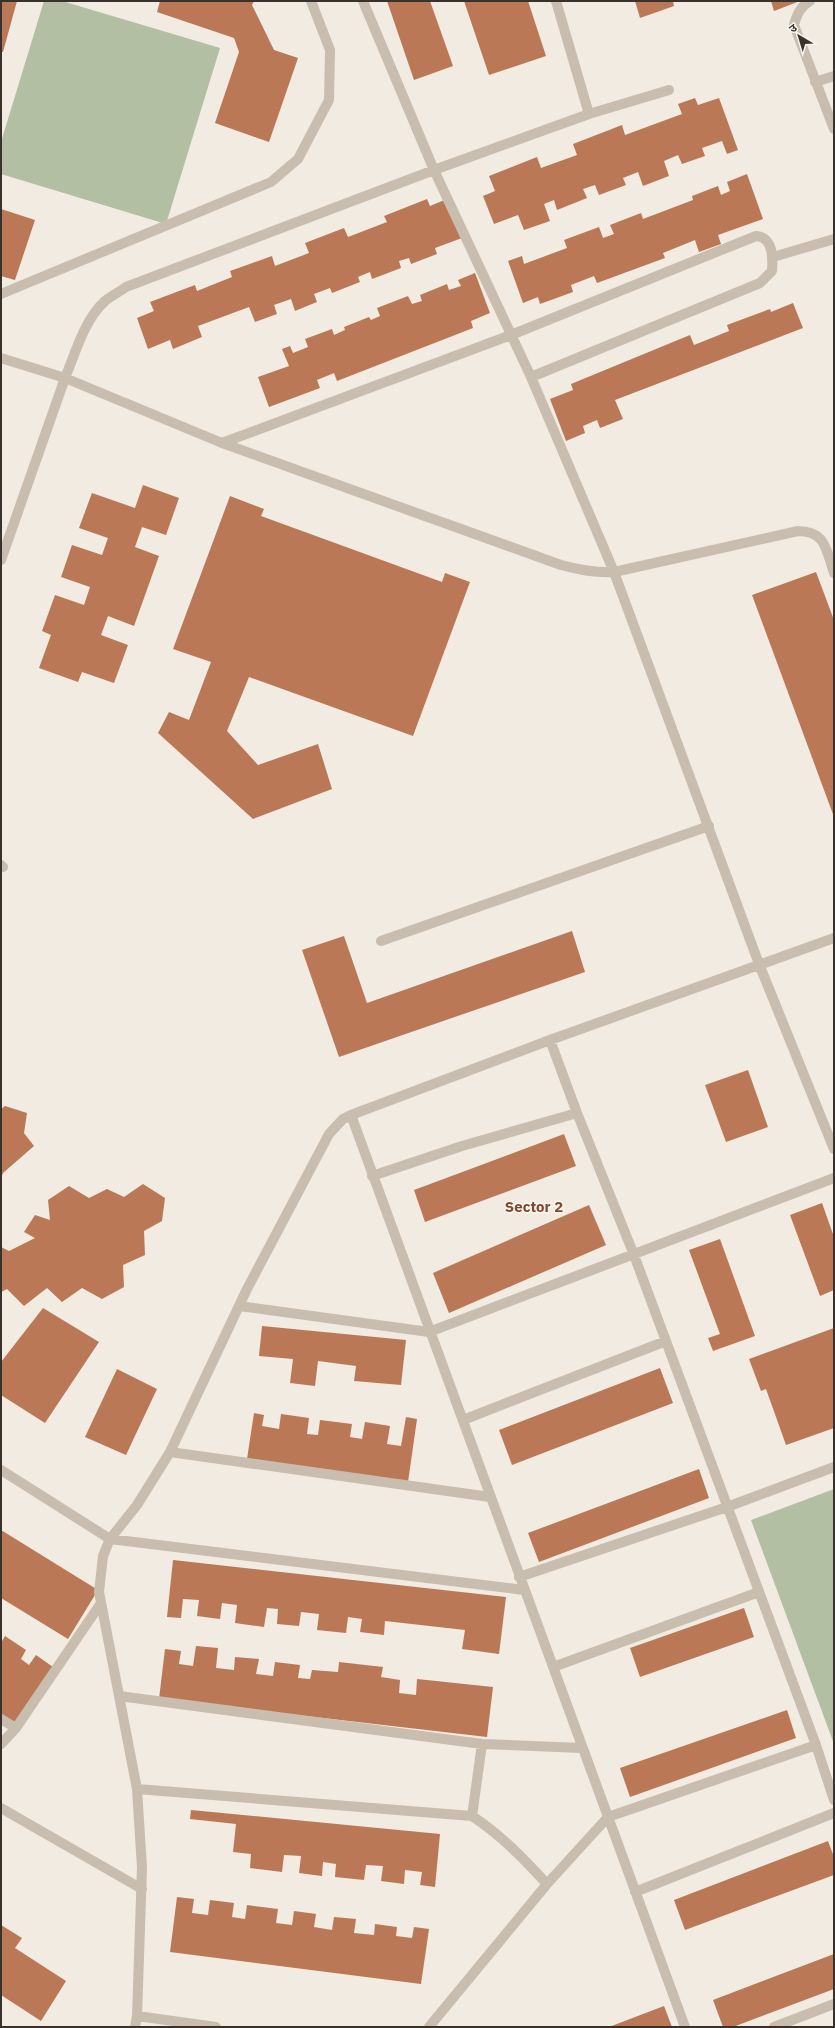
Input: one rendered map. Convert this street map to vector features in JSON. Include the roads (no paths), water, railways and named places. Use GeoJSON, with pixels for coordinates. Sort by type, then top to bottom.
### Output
{"type":"FeatureCollection","features":[{"type":"Feature","properties":{"kind":"street"},"geometry":{"type":"LineString","coordinates":[[1,294],[271,182],[298,159],[328,100],[330,50],[311,1]]}},
{"type":"Feature","properties":{"kind":"street"},"geometry":{"type":"LineString","coordinates":[[363,1],[434,170],[531,378],[614,572],[759,964],[834,1149]]}},
{"type":"Feature","properties":{"kind":"street"},"geometry":{"type":"LineString","coordinates":[[556,1],[589,114]]}},
{"type":"Feature","properties":{"kind":"street"},"geometry":{"type":"LineString","coordinates":[[810,1],[802,7],[797,14],[794,25],[834,129]]}},
{"type":"Feature","properties":{"kind":"street"},"geometry":{"type":"LineString","coordinates":[[815,82],[834,76]]}},
{"type":"Feature","properties":{"kind":"street"},"geometry":{"type":"LineString","coordinates":[[1,560],[65,378],[84,330],[94,314],[105,301],[126,287],[434,170],[589,114],[669,90]]}},
{"type":"Feature","properties":{"kind":"street"},"geometry":{"type":"LineString","coordinates":[[222,443],[511,335],[756,236],[760,236],[769,243],[773,258],[772,270],[760,282],[531,378]]}},
{"type":"Feature","properties":{"kind":"street"},"geometry":{"type":"LineString","coordinates":[[773,258],[834,239]]}},
{"type":"Feature","properties":{"kind":"street"},"geometry":{"type":"LineString","coordinates":[[1,358],[65,378],[222,443],[561,565],[596,573],[614,572],[804,531],[810,531],[818,535],[823,542],[834,573]]}},
{"type":"Feature","properties":{"kind":"street"},"geometry":{"type":"LineString","coordinates":[[381,941],[709,826]]}},
{"type":"Feature","properties":{"kind":"street"},"geometry":{"type":"LineString","coordinates":[[135,2027],[137,2016],[142,1889],[137,1790],[99,1592],[103,1556],[110,1539],[137,1505],[170,1452],[239,1306],[321,1145],[336,1126],[351,1115],[550,1040],[834,938]]}},
{"type":"Feature","properties":{"kind":"street"},"geometry":{"type":"LineString","coordinates":[[550,1040],[577,1113],[634,1255],[816,1745],[834,1800]]}},
{"type":"Feature","properties":{"kind":"street"},"geometry":{"type":"LineString","coordinates":[[372,1176],[462,1146],[577,1113]]}},
{"type":"Feature","properties":{"kind":"street"},"geometry":{"type":"LineString","coordinates":[[351,1115],[429,1332],[463,1420],[490,1498],[685,2027]]}},
{"type":"Feature","properties":{"kind":"street"},"geometry":{"type":"LineString","coordinates":[[239,1306],[429,1332],[834,1178]]}},
{"type":"Feature","properties":{"kind":"street"},"geometry":{"type":"LineString","coordinates":[[463,1420],[666,1341]]}},
{"type":"Feature","properties":{"kind":"street"},"geometry":{"type":"LineString","coordinates":[[170,1452],[490,1498]]}},
{"type":"Feature","properties":{"kind":"street"},"geometry":{"type":"LineString","coordinates":[[519,1577],[727,1507],[834,1467]]}},
{"type":"Feature","properties":{"kind":"street"},"geometry":{"type":"LineString","coordinates":[[1,1470],[110,1539],[524,1590]]}},
{"type":"Feature","properties":{"kind":"street"},"geometry":{"type":"LineString","coordinates":[[552,1667],[759,1592]]}},
{"type":"Feature","properties":{"kind":"street"},"geometry":{"type":"LineString","coordinates":[[1,1744],[16,1728],[102,1603]]}},
{"type":"Feature","properties":{"kind":"street"},"geometry":{"type":"LineString","coordinates":[[119,1696],[482,1744],[582,1748]]}},
{"type":"Feature","properties":{"kind":"street"},"geometry":{"type":"LineString","coordinates":[[1,1719],[16,1728]]}},
{"type":"Feature","properties":{"kind":"street"},"geometry":{"type":"LineString","coordinates":[[472,1816],[482,1744]]}},
{"type":"Feature","properties":{"kind":"street"},"geometry":{"type":"LineString","coordinates":[[430,2027],[547,1884],[608,1817],[816,1745]]}},
{"type":"Feature","properties":{"kind":"street"},"geometry":{"type":"LineString","coordinates":[[137,1790],[472,1816],[486,1825],[515,1849],[547,1884]]}},
{"type":"Feature","properties":{"kind":"street"},"geometry":{"type":"LineString","coordinates":[[1,1808],[142,1889]]}},
{"type":"Feature","properties":{"kind":"street"},"geometry":{"type":"LineString","coordinates":[[635,1892],[834,1813]]}},
{"type":"Feature","properties":{"kind":"street"},"geometry":{"type":"LineString","coordinates":[[774,2027],[834,2004]]}},
{"type":"Feature","properties":{"kind":"street"},"geometry":{"type":"LineString","coordinates":[[137,2016],[216,2027]]}},
{"type":"Feature","properties":{"kind":"district","name":"Sector 2"},"geometry":{"type":"Point","coordinates":[534,1207]}}]}
